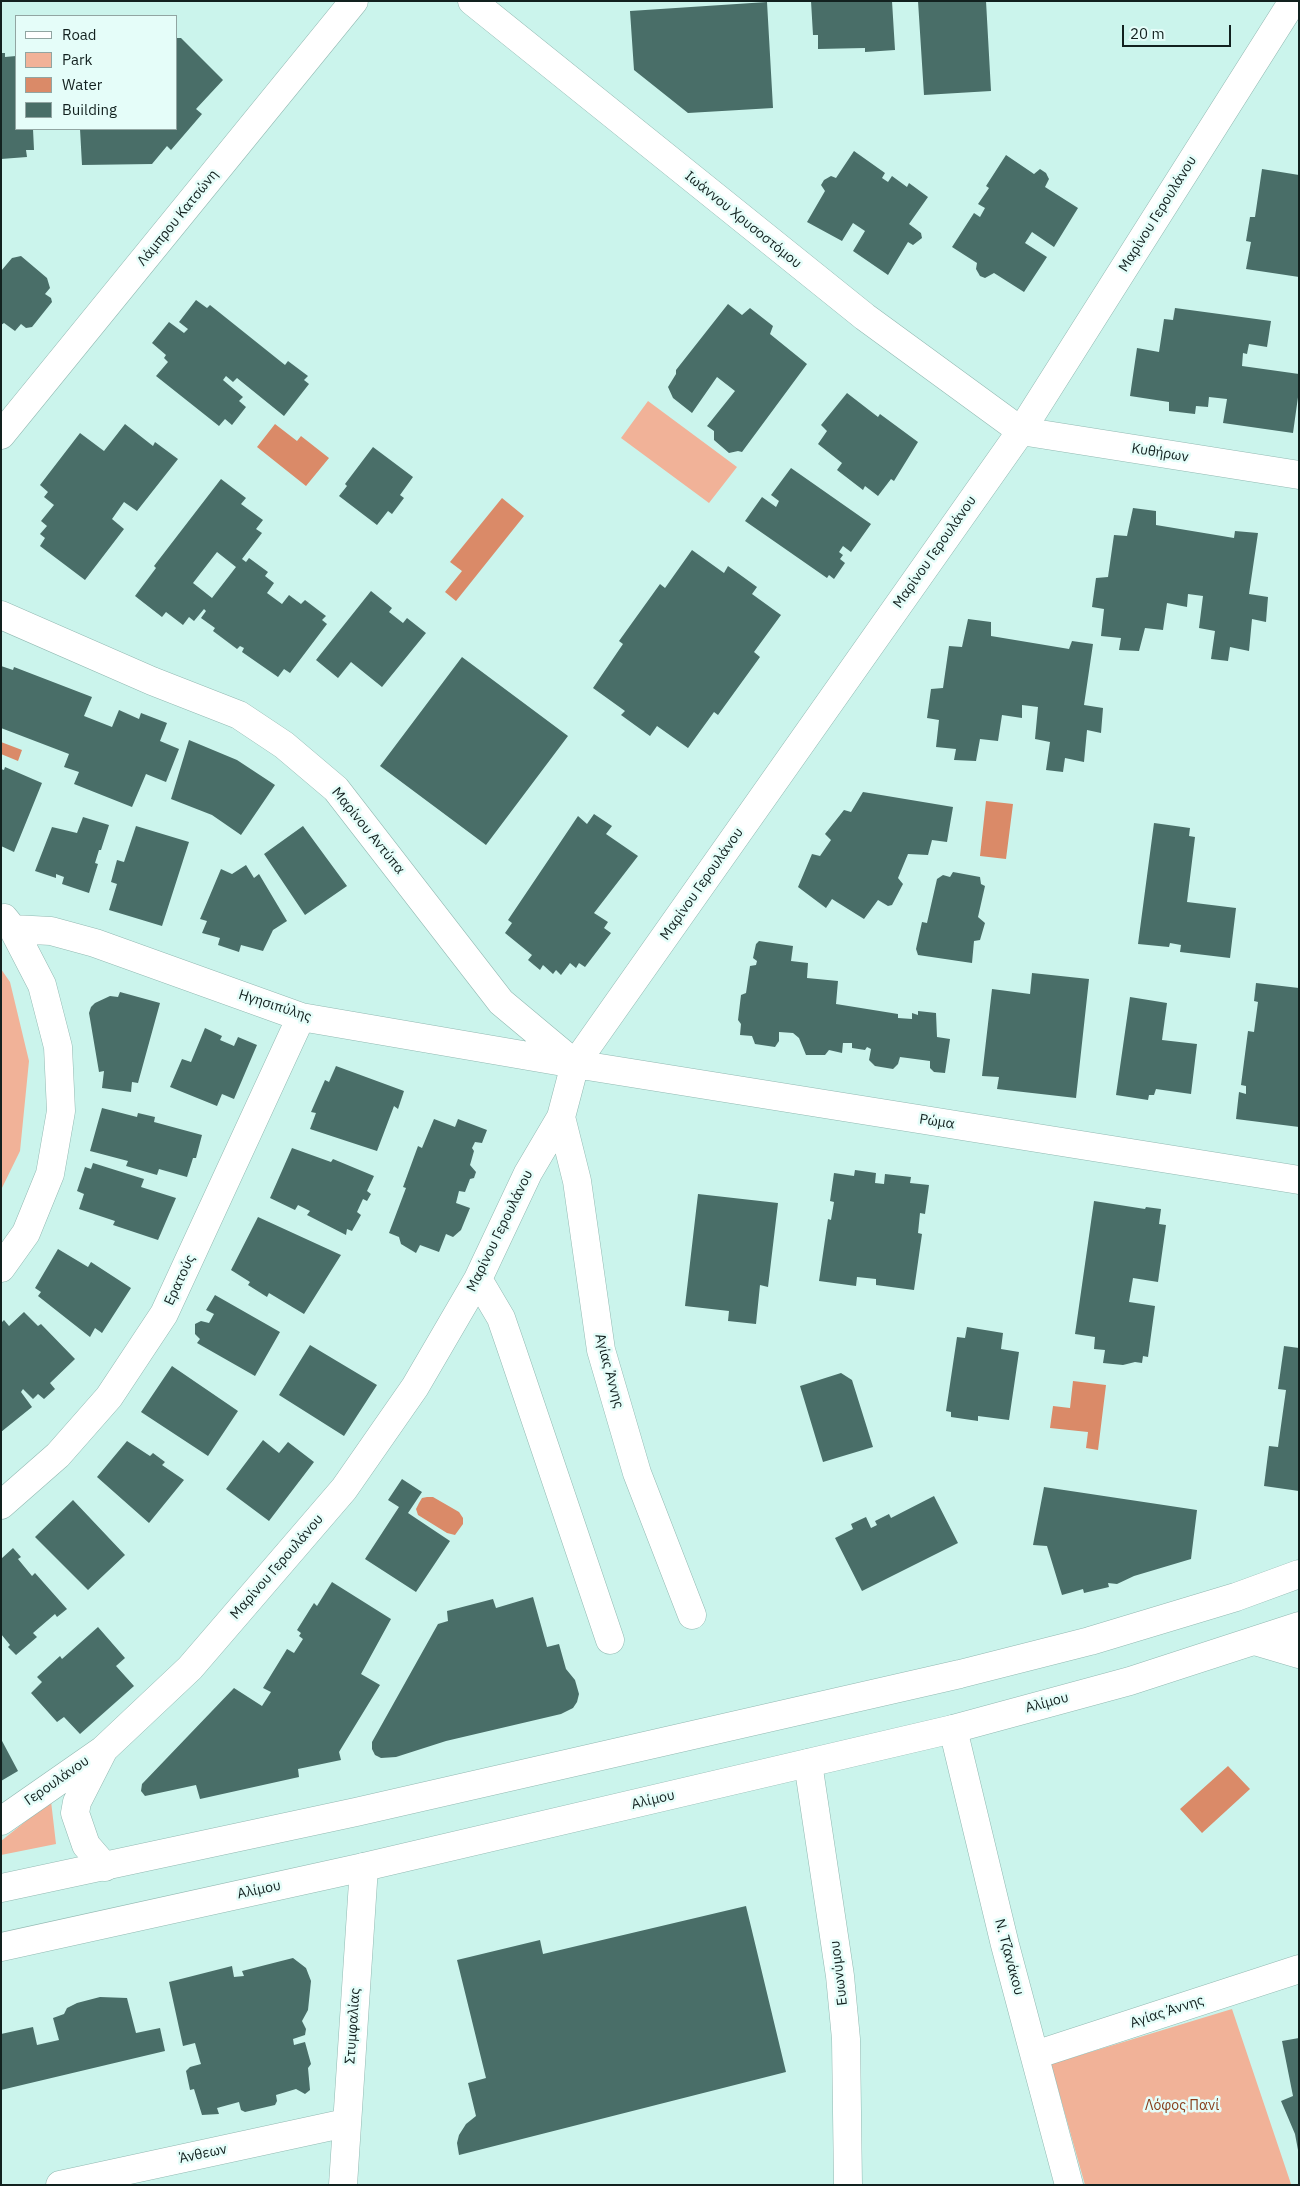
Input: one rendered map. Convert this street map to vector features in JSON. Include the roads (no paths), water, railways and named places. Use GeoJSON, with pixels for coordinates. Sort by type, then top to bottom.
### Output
{"type":"FeatureCollection","features":[{"type":"Feature","properties":{"kind":"street","name":"Λάμπρου Κατσώνη"},"geometry":{"type":"LineString","coordinates":[[1,435],[354,1]]}},
{"type":"Feature","properties":{"kind":"street","name":"Ιωάννου Χρυσοστόμου"},"geometry":{"type":"LineString","coordinates":[[472,1],[865,317],[1020,431]]}},
{"type":"Feature","properties":{"kind":"street","name":"Μαρίνου Γερουλάνου"},"geometry":{"type":"LineString","coordinates":[[103,1750],[190,1668],[344,1489],[415,1388],[478,1279],[528,1173],[561,1117],[575,1064],[1020,431],[1293,1]]}},
{"type":"Feature","properties":{"kind":"street","name":"Κυθήρων"},"geometry":{"type":"LineString","coordinates":[[1020,431],[1299,474]]}},
{"type":"Feature","properties":{"kind":"street","name":"Μαρίνου Αντύπα"},"geometry":{"type":"LineString","coordinates":[[1,615],[152,681],[239,715],[284,745],[336,789],[501,1002],[575,1064]]}},
{"type":"Feature","properties":{"kind":"street","name":"Ηγησιπύλης"},"geometry":{"type":"LineString","coordinates":[[7,922],[95,943],[301,1017],[575,1064]]}},
{"type":"Feature","properties":{"kind":"street"},"geometry":{"type":"LineString","coordinates":[[1,1268],[26,1233],[50,1174],[62,1111],[58,1047],[42,985],[7,922]]}},
{"type":"Feature","properties":{"kind":"street","name":"Ερατούς"},"geometry":{"type":"LineString","coordinates":[[1,1506],[58,1455],[109,1397],[164,1314],[301,1017]]}},
{"type":"Feature","properties":{"kind":"street","name":"Ρώμα"},"geometry":{"type":"LineString","coordinates":[[575,1064],[1299,1180]]}},
{"type":"Feature","properties":{"kind":"street","name":"Αγίας Άννης"},"geometry":{"type":"LineString","coordinates":[[561,1117],[577,1181],[601,1350],[637,1473],[692,1615]]}},
{"type":"Feature","properties":{"kind":"street"},"geometry":{"type":"LineString","coordinates":[[478,1279],[504,1326],[610,1640]]}},
{"type":"Feature","properties":{"kind":"street"},"geometry":{"type":"LineString","coordinates":[[1,1888],[356,1812],[960,1674],[1090,1641],[1236,1597],[1299,1574]]}},
{"type":"Feature","properties":{"kind":"street","name":"Αλίμου"},"geometry":{"type":"LineString","coordinates":[[1,1947],[364,1867],[952,1729],[1130,1680],[1299,1626]]}},
{"type":"Feature","properties":{"kind":"street"},"geometry":{"type":"LineString","coordinates":[[1255,1641],[1299,1654]]}},
{"type":"Feature","properties":{"kind":"street","name":"Ν. Τζανάκου"},"geometry":{"type":"LineString","coordinates":[[952,1729],[1069,2185]]}},
{"type":"Feature","properties":{"kind":"street","name":"Γερουλάνου"},"geometry":{"type":"LineString","coordinates":[[1,1821],[103,1750]]}},
{"type":"Feature","properties":{"kind":"street","name":"Γερουλάνου"},"geometry":{"type":"LineString","coordinates":[[103,1750],[77,1802],[75,1813],[86,1845],[105,1867]]}},
{"type":"Feature","properties":{"kind":"street","name":"Ευωνύμου"},"geometry":{"type":"LineString","coordinates":[[808,1763],[842,1994],[846,2038],[848,2185]]}},
{"type":"Feature","properties":{"kind":"street","name":"Στυμφαλίας"},"geometry":{"type":"LineString","coordinates":[[343,2185],[364,1867]]}},
{"type":"Feature","properties":{"kind":"street","name":"Αγίας Άννης"},"geometry":{"type":"LineString","coordinates":[[1035,2055],[1299,1969]]}},
{"type":"Feature","properties":{"kind":"street","name":"Άνθεων"},"geometry":{"type":"LineString","coordinates":[[60,2185],[346,2123]]}},
{"type":"Feature","properties":{"kind":"water"},"geometry":{"type":"Polygon","coordinates":[[[275,424],[297,441],[301,436],[329,458],[306,486],[257,447],[275,424]]]}},
{"type":"Feature","properties":{"kind":"water"},"geometry":{"type":"Polygon","coordinates":[[[502,498],[524,516],[456,601],[445,592],[462,571],[450,562],[502,498]]]}},
{"type":"Feature","properties":{"kind":"water"},"geometry":{"type":"Polygon","coordinates":[[[1,742],[22,750],[18,761],[1,754],[1,742]]]}},
{"type":"Feature","properties":{"kind":"water"},"geometry":{"type":"Polygon","coordinates":[[[986,801],[1013,804],[1006,859],[980,856],[986,801]]]}},
{"type":"Feature","properties":{"kind":"water"},"geometry":{"type":"Polygon","coordinates":[[[1073,1381],[1106,1385],[1098,1450],[1086,1448],[1088,1432],[1050,1428],[1053,1406],[1070,1408],[1073,1381]]]}},
{"type":"Feature","properties":{"kind":"water"},"geometry":{"type":"Polygon","coordinates":[[[433,1497],[459,1512],[463,1518],[463,1524],[455,1535],[447,1533],[418,1515],[416,1509],[419,1503],[422,1498],[433,1497]]]}},
{"type":"Feature","properties":{"kind":"water"},"geometry":{"type":"Polygon","coordinates":[[[1228,1766],[1250,1789],[1202,1833],[1180,1809],[1228,1766]]]}},
{"type":"Feature","properties":{"kind":"park label","name":"Λόφος Πανί"},"geometry":{"type":"Point","coordinates":[1182,2106]}}]}
